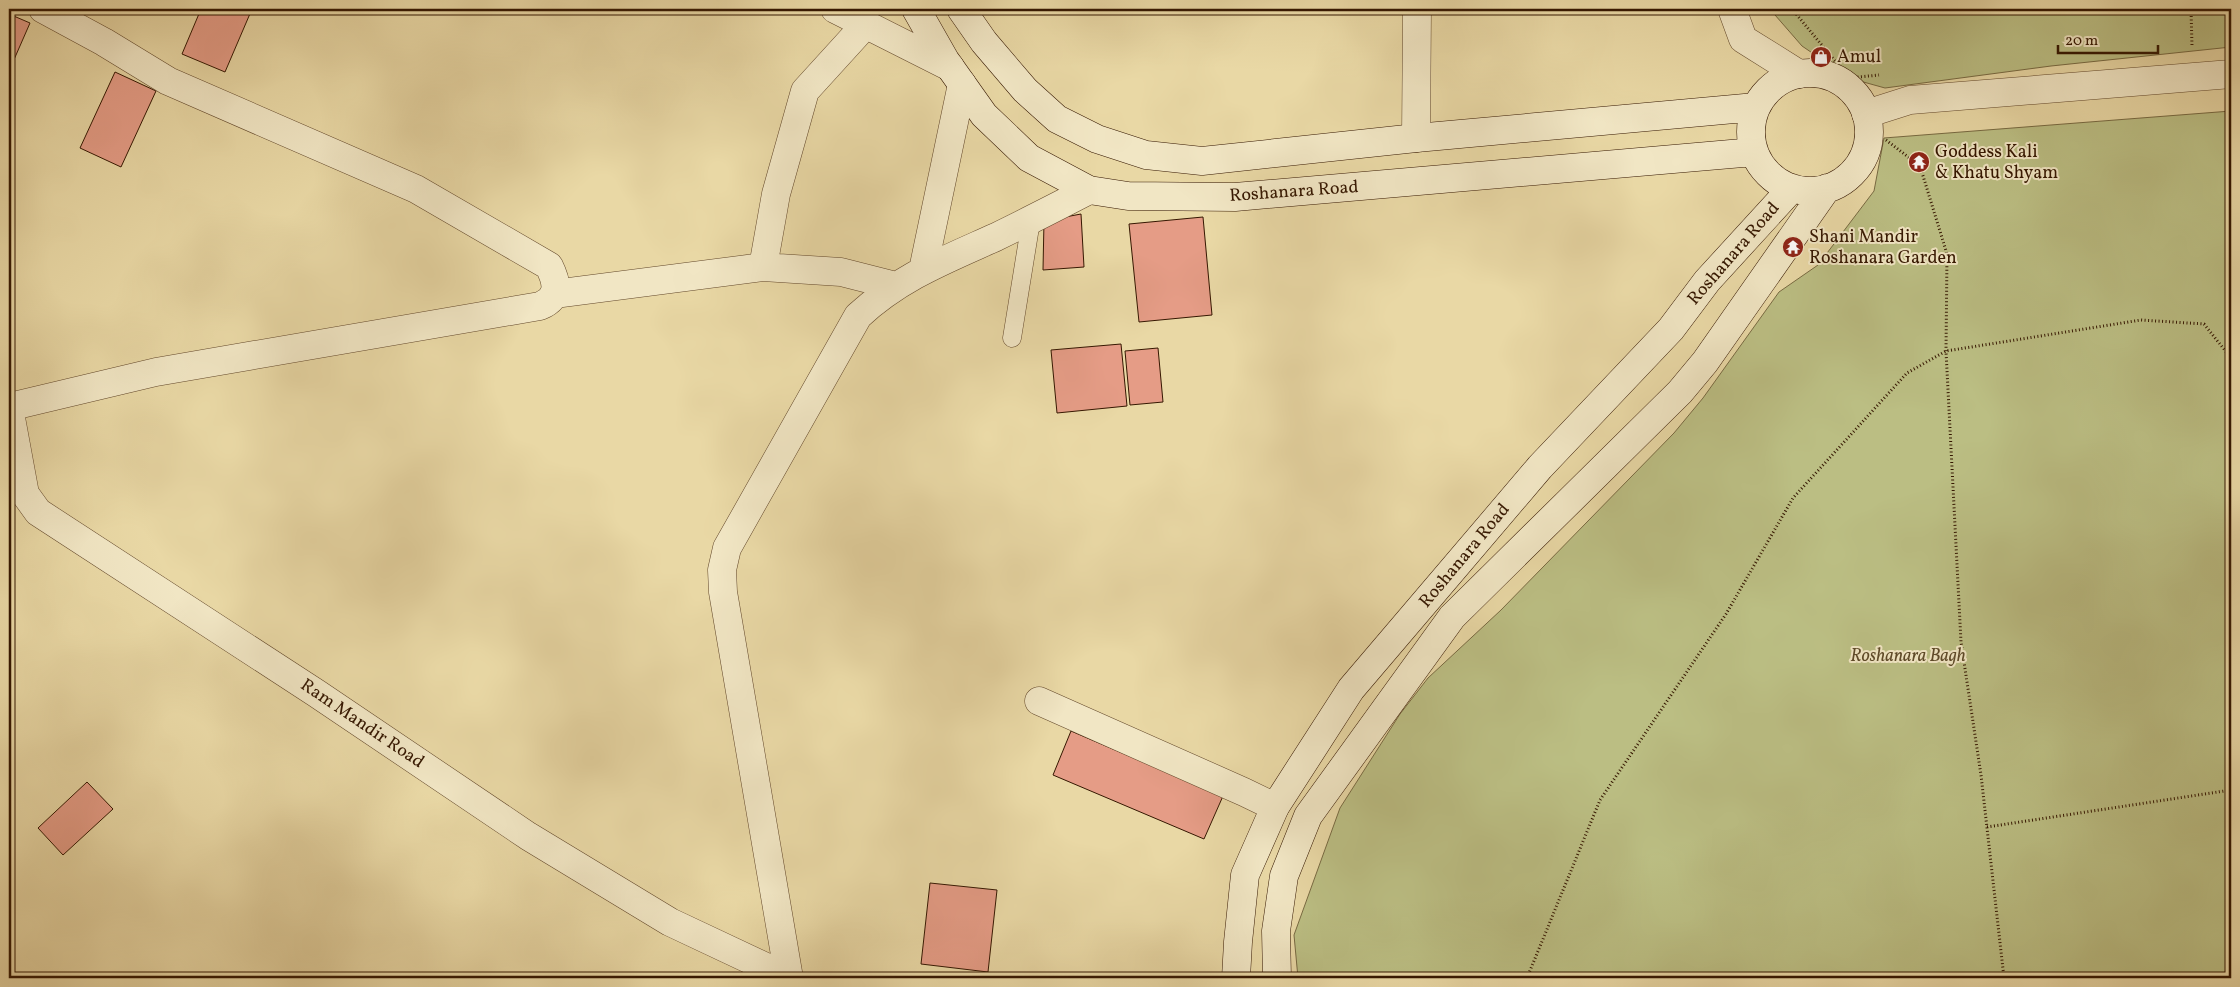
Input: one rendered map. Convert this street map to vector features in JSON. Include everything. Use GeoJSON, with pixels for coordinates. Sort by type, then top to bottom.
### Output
{"type":"FeatureCollection","features":[{"type":"Feature","properties":{"kind":"street"},"geometry":{"type":"LineString","coordinates":[[9,407],[156,372],[540,306],[547,303],[554,294],[557,282],[549,266],[416,190],[168,81],[104,42],[43,9]]}},
{"type":"Feature","properties":{"kind":"street"},"geometry":{"type":"LineString","coordinates":[[835,9],[866,24],[956,76],[923,270]]}},
{"type":"Feature","properties":{"kind":"street","name":"Roshanara Road"},"geometry":{"type":"LineString","coordinates":[[916,9],[956,76],[984,115],[1029,158],[1088,190],[1128,196],[1235,197],[1754,152]]}},
{"type":"Feature","properties":{"kind":"street"},"geometry":{"type":"LineString","coordinates":[[961,9],[984,42],[1025,90],[1057,119],[1097,139],[1146,155],[1202,161],[1416,138],[1756,107]]}},
{"type":"Feature","properties":{"kind":"street"},"geometry":{"type":"LineString","coordinates":[[1416,138],[1417,9]]}},
{"type":"Feature","properties":{"kind":"street"},"geometry":{"type":"LineString","coordinates":[[1732,9],[1743,40],[1799,74]]}},
{"type":"Feature","properties":{"kind":"street"},"geometry":{"type":"LineString","coordinates":[[762,267],[776,194],[805,91],[866,24]]}},
{"type":"Feature","properties":{"kind":"street"},"geometry":{"type":"LineString","coordinates":[[1799,74],[1827,75],[1844,84],[1858,97],[1867,126],[1864,156],[1852,173],[1845,179],[1827,188],[1803,190],[1792,188],[1769,174],[1754,152],[1751,134],[1756,107],[1778,82],[1799,74]]}},
{"type":"Feature","properties":{"kind":"street"},"geometry":{"type":"LineString","coordinates":[[1867,126],[1910,100],[2231,74]]}},
{"type":"Feature","properties":{"kind":"street","name":"Roshanara Road"},"geometry":{"type":"LineString","coordinates":[[1236,978],[1245,876],[1275,808],[1351,689],[1540,467],[1672,329],[1707,281],[1792,188]]}},
{"type":"Feature","properties":{"kind":"street","name":"Roshanara Road"},"geometry":{"type":"LineString","coordinates":[[1277,978],[1276,931],[1284,876],[1308,816],[1452,617],[1680,392],[1705,362],[1827,188]]}},
{"type":"Feature","properties":{"kind":"street"},"geometry":{"type":"LineString","coordinates":[[789,978],[723,592],[722,570],[727,548],[858,316],[880,296],[923,270],[1031,220],[1088,190]]}},
{"type":"Feature","properties":{"kind":"street"},"geometry":{"type":"LineString","coordinates":[[554,294],[762,267],[841,272],[896,286]]}},
{"type":"Feature","properties":{"kind":"street","name":"Ram Mandir Road"},"geometry":{"type":"LineString","coordinates":[[9,407],[17,488],[38,512],[316,693],[528,836],[670,922],[789,978]]}},
{"type":"Feature","properties":{"kind":"street"},"geometry":{"type":"LineString","coordinates":[[1039,701],[1244,792],[1275,808]]}},
{"type":"Feature","properties":{"kind":"lane"},"geometry":{"type":"LineString","coordinates":[[1012,338],[1031,220]]}},
{"type":"Feature","properties":{"kind":"path"},"geometry":{"type":"LineString","coordinates":[[1792,9],[1849,78],[1888,74]]}},
{"type":"Feature","properties":{"kind":"path"},"geometry":{"type":"LineString","coordinates":[[2191,9],[2192,49]]}},
{"type":"Feature","properties":{"kind":"path"},"geometry":{"type":"LineString","coordinates":[[1867,126],[1920,166],[1947,254],[1946,351],[1961,642],[1987,826],[2004,978]]}},
{"type":"Feature","properties":{"kind":"path"},"geometry":{"type":"LineString","coordinates":[[1527,978],[1600,800],[1726,614],[1793,498],[1907,373],[1946,351],[2141,320],[2204,324],[2231,358]]}},
{"type":"Feature","properties":{"kind":"path"},"geometry":{"type":"LineString","coordinates":[[1987,826],[2231,790]]}},
{"type":"Feature","properties":{"kind":"green space"},"geometry":{"type":"Polygon","coordinates":[[[1774,9],[2231,9],[2231,47],[2051,66],[1885,88],[1849,78],[1802,46],[1775,15],[1774,9]]]}},
{"type":"Feature","properties":{"kind":"green space","name":"Roshanara Bagh"},"geometry":{"type":"Polygon","coordinates":[[[2231,111],[2231,978],[1298,978],[1294,935],[1340,808],[1400,714],[1428,678],[1501,610],[1674,433],[1703,398],[1779,292],[1818,265],[1874,191],[1884,138],[2231,111]]]}},
{"type":"Feature","properties":{"kind":"building"},"geometry":{"type":"Polygon","coordinates":[[[201,9],[252,9],[225,72],[182,54],[201,9]]]}},
{"type":"Feature","properties":{"kind":"building"},"geometry":{"type":"Polygon","coordinates":[[[9,14],[30,23],[9,71],[9,14]]]}},
{"type":"Feature","properties":{"kind":"building"},"geometry":{"type":"Polygon","coordinates":[[[115,72],[156,91],[121,167],[80,148],[115,72]]]}},
{"type":"Feature","properties":{"kind":"building"},"geometry":{"type":"Polygon","coordinates":[[[1081,214],[1084,267],[1043,270],[1044,221],[1081,214]]]}},
{"type":"Feature","properties":{"kind":"building"},"geometry":{"type":"Polygon","coordinates":[[[1203,217],[1212,315],[1139,322],[1129,224],[1203,217]]]}},
{"type":"Feature","properties":{"kind":"building"},"geometry":{"type":"Polygon","coordinates":[[[1121,344],[1127,406],[1057,413],[1051,350],[1121,344]]]}},
{"type":"Feature","properties":{"kind":"building"},"geometry":{"type":"Polygon","coordinates":[[[1158,348],[1163,402],[1130,405],[1125,351],[1158,348]]]}},
{"type":"Feature","properties":{"kind":"building"},"geometry":{"type":"Polygon","coordinates":[[[1071,731],[1223,796],[1204,839],[1053,775],[1071,731]]]}},
{"type":"Feature","properties":{"kind":"building"},"geometry":{"type":"Polygon","coordinates":[[[87,782],[113,809],[63,855],[38,828],[87,782]]]}},
{"type":"Feature","properties":{"kind":"building"},"geometry":{"type":"Polygon","coordinates":[[[930,883],[997,890],[988,972],[921,964],[930,883]]]}},
{"type":"Feature","properties":{"kind":"place","name":"Amul"},"geometry":{"type":"Point","coordinates":[1821,57]}},
{"type":"Feature","properties":{"kind":"place","name":"Goddess Kali & Khatu Shyam"},"geometry":{"type":"Point","coordinates":[1919,162]}},
{"type":"Feature","properties":{"kind":"place","name":"Shani Mandir Roshanara Garden"},"geometry":{"type":"Point","coordinates":[1793,247]}}]}
